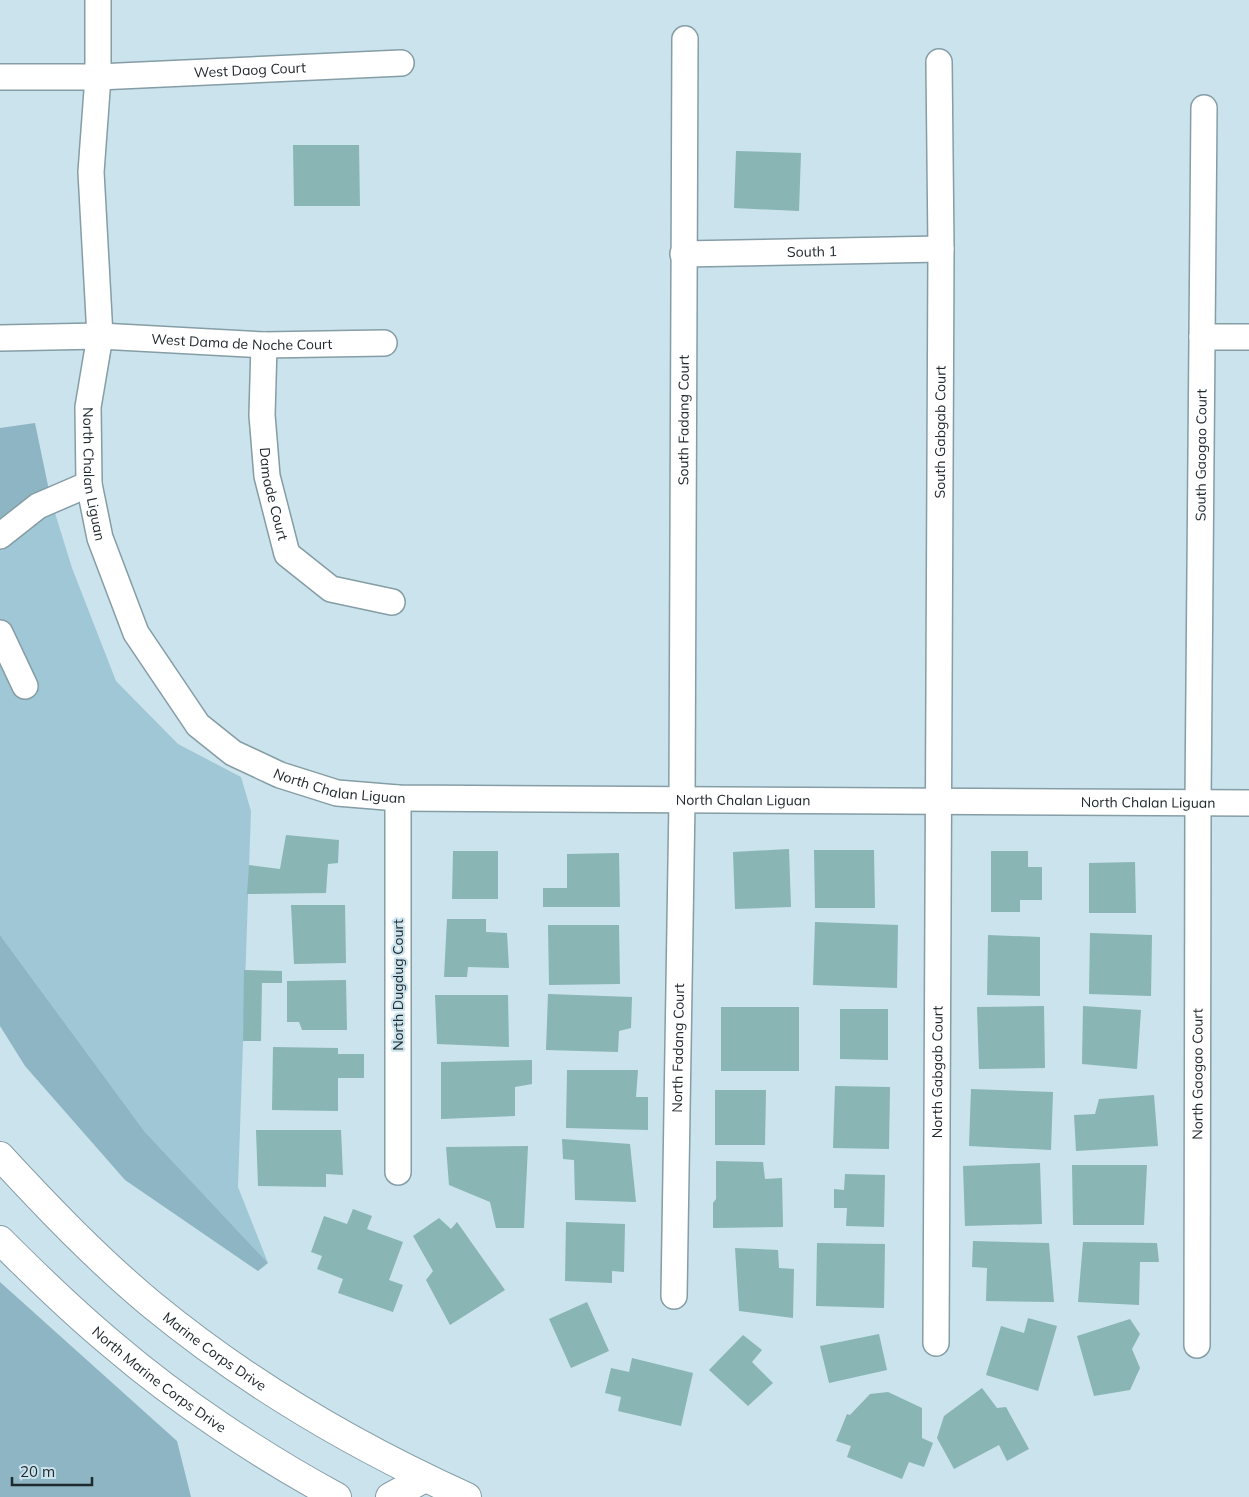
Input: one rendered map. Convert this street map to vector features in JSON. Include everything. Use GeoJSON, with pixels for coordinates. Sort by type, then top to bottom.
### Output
{"type":"FeatureCollection","features":[{"type":"Feature","properties":{"kind":"main road","name":"Marine Corps Drive"},"geometry":{"type":"LineString","coordinates":[[0,1156],[94,1254],[151,1304],[216,1353],[422,1487],[467,1497]]}},
{"type":"Feature","properties":{"kind":"main road","name":"North Marine Corps Drive"},"geometry":{"type":"LineString","coordinates":[[0,1240],[55,1294],[115,1348],[182,1399],[250,1444],[337,1497]]}},
{"type":"Feature","properties":{"kind":"main road"},"geometry":{"type":"LineString","coordinates":[[390,1497],[422,1487]]}},
{"type":"Feature","properties":{"kind":"street","name":"North Chalan Liguan"},"geometry":{"type":"LineString","coordinates":[[98,0],[98,77],[92,172],[100,336],[88,407],[89,484],[100,538],[136,633],[198,725],[233,753],[280,775],[337,793],[398,798],[1249,803]]}},
{"type":"Feature","properties":{"kind":"street","name":"South Fadang Court"},"geometry":{"type":"LineString","coordinates":[[682,801],[685,39]]}},
{"type":"Feature","properties":{"kind":"street","name":"South Gabgab Court"},"geometry":{"type":"LineString","coordinates":[[939,801],[940,62]]}},
{"type":"Feature","properties":{"kind":"street","name":"West Daog Court"},"geometry":{"type":"LineString","coordinates":[[0,77],[98,77],[400,63]]}},
{"type":"Feature","properties":{"kind":"street","name":"South Gaogao Court"},"geometry":{"type":"LineString","coordinates":[[1198,802],[1204,108]]}},
{"type":"Feature","properties":{"kind":"street","name":"South 1"},"geometry":{"type":"LineString","coordinates":[[683,254],[941,249]]}},
{"type":"Feature","properties":{"kind":"street","name":"West Dama de Noche Court"},"geometry":{"type":"LineString","coordinates":[[0,338],[100,336],[264,345],[384,343]]}},
{"type":"Feature","properties":{"kind":"street"},"geometry":{"type":"LineString","coordinates":[[1202,337],[1249,337]]}},
{"type":"Feature","properties":{"kind":"street","name":"Damade Court"},"geometry":{"type":"LineString","coordinates":[[264,345],[262,414],[267,476],[287,554],[331,589],[392,602]]}},
{"type":"Feature","properties":{"kind":"street"},"geometry":{"type":"LineString","coordinates":[[0,536],[38,506],[89,484]]}},
{"type":"Feature","properties":{"kind":"street"},"geometry":{"type":"LineString","coordinates":[[0,632],[26,686]]}},
{"type":"Feature","properties":{"kind":"street","name":"North Dugdug Court"},"geometry":{"type":"LineString","coordinates":[[398,798],[398,1172]]}},
{"type":"Feature","properties":{"kind":"street","name":"North Fadang Court"},"geometry":{"type":"LineString","coordinates":[[674,1296],[682,801]]}},
{"type":"Feature","properties":{"kind":"street","name":"North Gabgab Court"},"geometry":{"type":"LineString","coordinates":[[936,1344],[939,801]]}},
{"type":"Feature","properties":{"kind":"street","name":"North Gaogao Court"},"geometry":{"type":"LineString","coordinates":[[1197,1345],[1198,802]]}},
{"type":"Feature","properties":{"kind":"shaded area"},"geometry":{"type":"Polygon","coordinates":[[[35,423],[51,500],[0,536],[0,428],[35,423]]]}},
{"type":"Feature","properties":{"kind":"shaded area"},"geometry":{"type":"Polygon","coordinates":[[[51,500],[72,568],[116,681],[178,744],[241,777],[251,811],[238,1187],[268,1263],[145,1132],[0,935],[0,536],[51,500]]]}},
{"type":"Feature","properties":{"kind":"shaded area"},"geometry":{"type":"Polygon","coordinates":[[[0,935],[145,1132],[268,1263],[258,1271],[125,1180],[25,1066],[0,1026],[0,935]]]}},
{"type":"Feature","properties":{"kind":"shaded area"},"geometry":{"type":"Polygon","coordinates":[[[0,1282],[177,1441],[191,1497],[0,1497],[0,1282]]]}},
{"type":"Feature","properties":{"kind":"building"},"geometry":{"type":"Polygon","coordinates":[[[293,145],[359,145],[360,206],[294,206],[293,145]]]}},
{"type":"Feature","properties":{"kind":"building"},"geometry":{"type":"Polygon","coordinates":[[[736,151],[801,153],[799,211],[734,208],[736,151]]]}},
{"type":"Feature","properties":{"kind":"building"},"geometry":{"type":"Polygon","coordinates":[[[286,835],[339,840],[338,863],[328,864],[326,893],[247,894],[249,865],[280,869],[286,835]]]}},
{"type":"Feature","properties":{"kind":"building"},"geometry":{"type":"Polygon","coordinates":[[[789,849],[791,907],[735,909],[733,852],[789,849]]]}},
{"type":"Feature","properties":{"kind":"building"},"geometry":{"type":"Polygon","coordinates":[[[814,850],[874,850],[875,908],[815,908],[814,850]]]}},
{"type":"Feature","properties":{"kind":"building"},"geometry":{"type":"Polygon","coordinates":[[[453,851],[498,851],[498,899],[452,899],[453,851]]]}},
{"type":"Feature","properties":{"kind":"building"},"geometry":{"type":"Polygon","coordinates":[[[991,851],[1028,851],[1028,867],[1042,867],[1042,900],[1020,900],[1020,912],[991,912],[991,851]]]}},
{"type":"Feature","properties":{"kind":"building"},"geometry":{"type":"Polygon","coordinates":[[[619,853],[620,907],[543,907],[543,888],[567,888],[567,854],[619,853]]]}},
{"type":"Feature","properties":{"kind":"building"},"geometry":{"type":"Polygon","coordinates":[[[1135,862],[1136,913],[1089,913],[1089,863],[1135,862]]]}},
{"type":"Feature","properties":{"kind":"building"},"geometry":{"type":"Polygon","coordinates":[[[291,905],[345,905],[346,963],[294,964],[291,905]]]}},
{"type":"Feature","properties":{"kind":"building"},"geometry":{"type":"Polygon","coordinates":[[[447,919],[486,919],[486,932],[507,933],[509,968],[468,967],[467,977],[444,977],[447,919]]]}},
{"type":"Feature","properties":{"kind":"building"},"geometry":{"type":"Polygon","coordinates":[[[815,922],[898,925],[897,988],[813,985],[815,922]]]}},
{"type":"Feature","properties":{"kind":"building"},"geometry":{"type":"Polygon","coordinates":[[[548,925],[619,925],[620,984],[549,985],[548,925]]]}},
{"type":"Feature","properties":{"kind":"building"},"geometry":{"type":"Polygon","coordinates":[[[1090,933],[1152,935],[1151,996],[1089,994],[1090,933]]]}},
{"type":"Feature","properties":{"kind":"building"},"geometry":{"type":"Polygon","coordinates":[[[988,935],[1040,937],[1040,996],[987,995],[988,935]]]}},
{"type":"Feature","properties":{"kind":"building"},"geometry":{"type":"Polygon","coordinates":[[[244,970],[282,971],[282,983],[262,983],[261,1041],[243,1041],[244,970]]]}},
{"type":"Feature","properties":{"kind":"building"},"geometry":{"type":"Polygon","coordinates":[[[346,980],[347,1030],[302,1030],[299,1022],[287,1022],[287,981],[346,980]]]}},
{"type":"Feature","properties":{"kind":"building"},"geometry":{"type":"Polygon","coordinates":[[[548,994],[632,997],[631,1028],[619,1031],[618,1052],[546,1050],[548,994]]]}},
{"type":"Feature","properties":{"kind":"building"},"geometry":{"type":"Polygon","coordinates":[[[435,995],[508,995],[509,1047],[437,1044],[435,995]]]}},
{"type":"Feature","properties":{"kind":"building"},"geometry":{"type":"Polygon","coordinates":[[[1044,1006],[1045,1068],[979,1069],[977,1007],[1044,1006]]]}},
{"type":"Feature","properties":{"kind":"building"},"geometry":{"type":"Polygon","coordinates":[[[1083,1006],[1141,1010],[1137,1069],[1082,1064],[1083,1006]]]}},
{"type":"Feature","properties":{"kind":"building"},"geometry":{"type":"Polygon","coordinates":[[[721,1007],[799,1007],[799,1071],[721,1071],[721,1007]]]}},
{"type":"Feature","properties":{"kind":"building"},"geometry":{"type":"Polygon","coordinates":[[[840,1009],[888,1009],[888,1060],[840,1059],[840,1009]]]}},
{"type":"Feature","properties":{"kind":"building"},"geometry":{"type":"Polygon","coordinates":[[[273,1047],[338,1048],[338,1054],[364,1054],[364,1078],[338,1078],[338,1111],[272,1110],[273,1047]]]}},
{"type":"Feature","properties":{"kind":"building"},"geometry":{"type":"Polygon","coordinates":[[[532,1060],[532,1084],[515,1087],[515,1116],[441,1119],[441,1062],[532,1060]]]}},
{"type":"Feature","properties":{"kind":"building"},"geometry":{"type":"Polygon","coordinates":[[[567,1070],[638,1070],[636,1097],[648,1097],[648,1130],[566,1128],[567,1070]]]}},
{"type":"Feature","properties":{"kind":"building"},"geometry":{"type":"Polygon","coordinates":[[[835,1086],[890,1087],[889,1149],[833,1148],[835,1086]]]}},
{"type":"Feature","properties":{"kind":"building"},"geometry":{"type":"Polygon","coordinates":[[[971,1089],[1053,1092],[1051,1150],[969,1146],[971,1089]]]}},
{"type":"Feature","properties":{"kind":"building"},"geometry":{"type":"Polygon","coordinates":[[[715,1090],[766,1090],[765,1145],[715,1145],[715,1090]]]}},
{"type":"Feature","properties":{"kind":"building"},"geometry":{"type":"Polygon","coordinates":[[[1154,1095],[1158,1146],[1076,1151],[1074,1115],[1095,1114],[1099,1099],[1154,1095]]]}},
{"type":"Feature","properties":{"kind":"building"},"geometry":{"type":"Polygon","coordinates":[[[256,1130],[341,1130],[343,1175],[326,1174],[326,1187],[258,1186],[256,1130]]]}},
{"type":"Feature","properties":{"kind":"building"},"geometry":{"type":"Polygon","coordinates":[[[562,1139],[630,1144],[636,1202],[575,1200],[574,1160],[563,1159],[562,1139]]]}},
{"type":"Feature","properties":{"kind":"building"},"geometry":{"type":"Polygon","coordinates":[[[528,1146],[524,1228],[496,1228],[490,1202],[449,1185],[446,1147],[528,1146]]]}},
{"type":"Feature","properties":{"kind":"building"},"geometry":{"type":"Polygon","coordinates":[[[716,1161],[763,1162],[765,1179],[782,1178],[783,1227],[713,1228],[713,1203],[716,1199],[716,1161]]]}},
{"type":"Feature","properties":{"kind":"building"},"geometry":{"type":"Polygon","coordinates":[[[1040,1163],[1042,1224],[965,1226],[963,1166],[1040,1163]]]}},
{"type":"Feature","properties":{"kind":"building"},"geometry":{"type":"Polygon","coordinates":[[[1072,1165],[1147,1165],[1144,1225],[1073,1225],[1072,1165]]]}},
{"type":"Feature","properties":{"kind":"building"},"geometry":{"type":"Polygon","coordinates":[[[845,1174],[885,1175],[884,1227],[846,1226],[847,1208],[834,1208],[834,1189],[844,1190],[845,1174]]]}},
{"type":"Feature","properties":{"kind":"building"},"geometry":{"type":"Polygon","coordinates":[[[353,1209],[372,1216],[367,1229],[403,1242],[389,1280],[403,1285],[393,1312],[338,1293],[343,1279],[317,1269],[322,1256],[311,1252],[324,1216],[347,1224],[353,1209]]]}},
{"type":"Feature","properties":{"kind":"building"},"geometry":{"type":"Polygon","coordinates":[[[439,1218],[451,1229],[457,1222],[505,1290],[450,1325],[426,1280],[433,1271],[413,1236],[439,1218]]]}},
{"type":"Feature","properties":{"kind":"building"},"geometry":{"type":"Polygon","coordinates":[[[566,1222],[625,1224],[624,1272],[612,1271],[612,1283],[565,1281],[566,1222]]]}},
{"type":"Feature","properties":{"kind":"building"},"geometry":{"type":"Polygon","coordinates":[[[973,1241],[1049,1243],[1054,1302],[986,1301],[987,1268],[972,1267],[973,1241]]]}},
{"type":"Feature","properties":{"kind":"building"},"geometry":{"type":"Polygon","coordinates":[[[1083,1242],[1157,1243],[1159,1262],[1140,1262],[1139,1305],[1078,1302],[1083,1242]]]}},
{"type":"Feature","properties":{"kind":"building"},"geometry":{"type":"Polygon","coordinates":[[[817,1243],[885,1244],[884,1308],[816,1306],[817,1243]]]}},
{"type":"Feature","properties":{"kind":"building"},"geometry":{"type":"Polygon","coordinates":[[[735,1248],[778,1250],[779,1268],[794,1269],[793,1318],[739,1311],[735,1248]]]}},
{"type":"Feature","properties":{"kind":"building"},"geometry":{"type":"Polygon","coordinates":[[[587,1302],[609,1351],[571,1368],[549,1319],[587,1302]]]}},
{"type":"Feature","properties":{"kind":"building"},"geometry":{"type":"Polygon","coordinates":[[[1028,1318],[1057,1326],[1038,1391],[986,1375],[1001,1326],[1024,1333],[1028,1318]]]}},
{"type":"Feature","properties":{"kind":"building"},"geometry":{"type":"Polygon","coordinates":[[[1130,1319],[1140,1334],[1132,1349],[1140,1368],[1130,1390],[1094,1396],[1077,1336],[1130,1319]]]}},
{"type":"Feature","properties":{"kind":"building"},"geometry":{"type":"Polygon","coordinates":[[[879,1334],[887,1370],[829,1383],[820,1346],[879,1334]]]}},
{"type":"Feature","properties":{"kind":"building"},"geometry":{"type":"Polygon","coordinates":[[[743,1335],[762,1350],[752,1362],[773,1383],[748,1406],[709,1370],[743,1335]]]}},
{"type":"Feature","properties":{"kind":"building"},"geometry":{"type":"Polygon","coordinates":[[[632,1358],[693,1373],[681,1426],[618,1411],[621,1397],[605,1393],[611,1368],[629,1372],[632,1358]]]}},
{"type":"Feature","properties":{"kind":"building"},"geometry":{"type":"Polygon","coordinates":[[[982,1388],[997,1408],[1006,1407],[1029,1449],[1007,1461],[999,1445],[954,1469],[937,1438],[944,1416],[982,1388]]]}},
{"type":"Feature","properties":{"kind":"building"},"geometry":{"type":"Polygon","coordinates":[[[888,1392],[922,1408],[922,1438],[933,1443],[924,1467],[909,1462],[902,1479],[847,1457],[851,1446],[836,1441],[847,1414],[850,1415],[870,1394],[888,1392]]]}}]}
